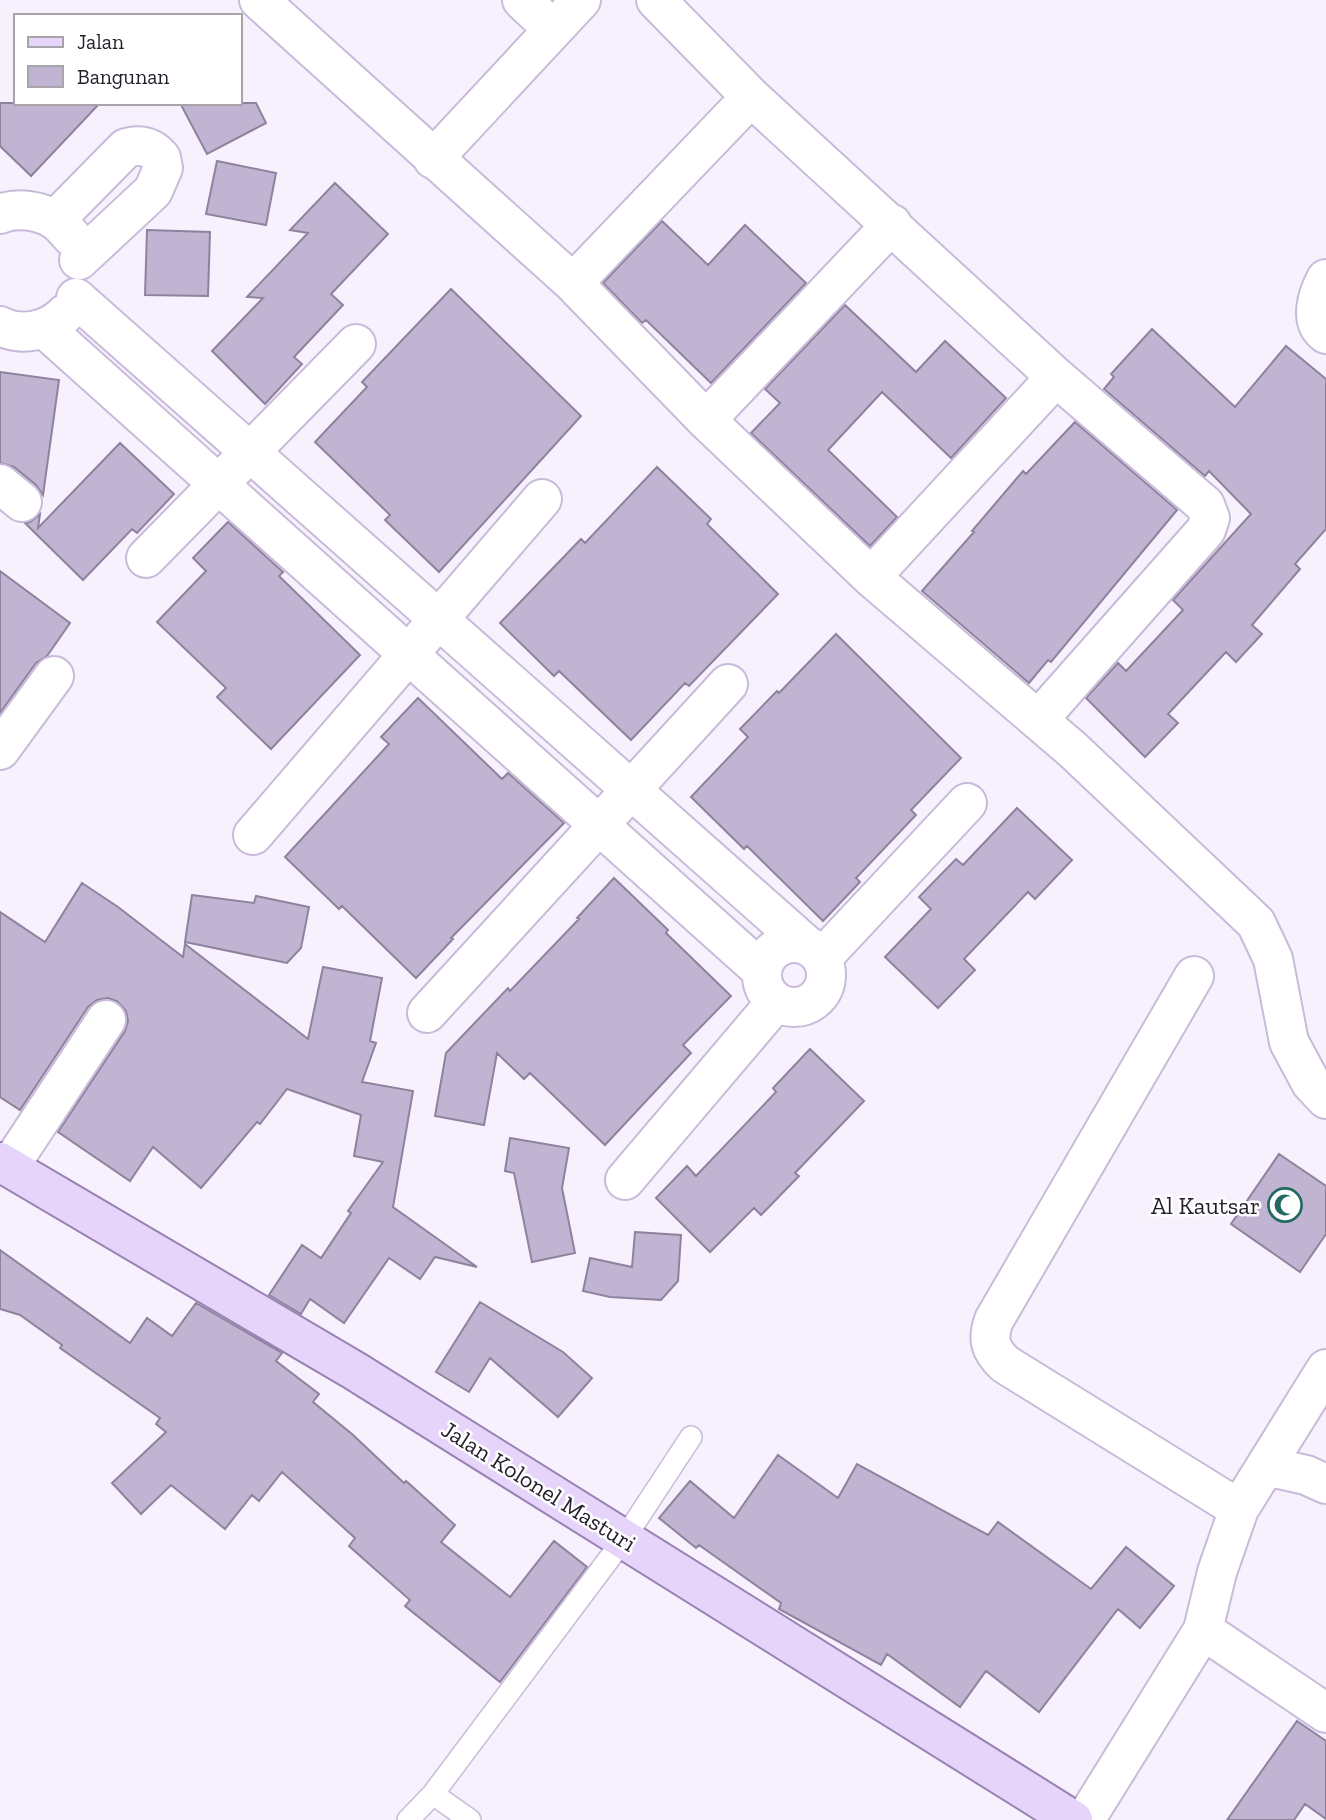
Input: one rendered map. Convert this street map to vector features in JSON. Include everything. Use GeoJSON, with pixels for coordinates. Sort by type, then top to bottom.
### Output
{"type":"FeatureCollection","features":[{"type":"Feature","properties":{"kind":"main road","name":"Jalan Kolonel Masturi"},"geometry":{"type":"LineString","coordinates":[[4,1165],[333,1358],[1073,1820]]}},
{"type":"Feature","properties":{"kind":"street"},"geometry":{"type":"LineString","coordinates":[[258,0],[573,283],[706,420],[871,577],[1038,720],[1256,923],[1273,958],[1289,1042],[1311,1083],[1326,1100]]}},
{"type":"Feature","properties":{"kind":"street"},"geometry":{"type":"LineString","coordinates":[[522,0],[553,29]]}},
{"type":"Feature","properties":{"kind":"street"},"geometry":{"type":"LineString","coordinates":[[433,159],[582,0]]}},
{"type":"Feature","properties":{"kind":"street"},"geometry":{"type":"LineString","coordinates":[[656,0],[751,97],[1056,377],[1206,505],[1210,518],[1206,530],[1038,720]]}},
{"type":"Feature","properties":{"kind":"street"},"geometry":{"type":"LineString","coordinates":[[573,283],[751,97]]}},
{"type":"Feature","properties":{"kind":"street"},"geometry":{"type":"LineString","coordinates":[[55,220],[126,148],[137,145],[146,147],[161,158],[163,168],[153,191],[79,260]]}},
{"type":"Feature","properties":{"kind":"street"},"geometry":{"type":"LineString","coordinates":[[2,210],[34,211],[55,220],[73,238],[79,260],[76,298],[63,317],[44,328],[27,332],[2,331]]}},
{"type":"Feature","properties":{"kind":"street"},"geometry":{"type":"LineString","coordinates":[[706,420],[892,224]]}},
{"type":"Feature","properties":{"kind":"street"},"geometry":{"type":"LineString","coordinates":[[1326,279],[1315,312],[1319,329],[1326,334]]}},
{"type":"Feature","properties":{"kind":"street"},"geometry":{"type":"LineString","coordinates":[[44,328],[599,825],[786,1006],[797,1007],[817,998],[826,979],[826,968],[813,951],[76,298]]}},
{"type":"Feature","properties":{"kind":"street"},"geometry":{"type":"LineString","coordinates":[[146,558],[356,344]]}},
{"type":"Feature","properties":{"kind":"street"},"geometry":{"type":"LineString","coordinates":[[871,577],[1056,377]]}},
{"type":"Feature","properties":{"kind":"street"},"geometry":{"type":"LineString","coordinates":[[190,459],[221,426]]}},
{"type":"Feature","properties":{"kind":"street"},"geometry":{"type":"LineString","coordinates":[[253,835],[542,499]]}},
{"type":"Feature","properties":{"kind":"street"},"geometry":{"type":"LineString","coordinates":[[377,626],[408,592]]}},
{"type":"Feature","properties":{"kind":"street"},"geometry":{"type":"LineString","coordinates":[[0,750],[54,676]]}},
{"type":"Feature","properties":{"kind":"street"},"geometry":{"type":"LineString","coordinates":[[427,1013],[728,684]]}},
{"type":"Feature","properties":{"kind":"street"},"geometry":{"type":"LineString","coordinates":[[568,797],[601,763]]}},
{"type":"Feature","properties":{"kind":"street"},"geometry":{"type":"LineString","coordinates":[[813,951],[967,803]]}},
{"type":"Feature","properties":{"kind":"street"},"geometry":{"type":"LineString","coordinates":[[625,1180],[768,986],[766,957],[776,947],[790,942],[813,951]]}},
{"type":"Feature","properties":{"kind":"street"},"geometry":{"type":"LineString","coordinates":[[1194,976],[994,1320],[989,1336],[993,1353],[1005,1364],[1238,1509]]}},
{"type":"Feature","properties":{"kind":"street"},"geometry":{"type":"LineString","coordinates":[[4,1165],[106,1020]]}},
{"type":"Feature","properties":{"kind":"street"},"geometry":{"type":"LineString","coordinates":[[1085,1820],[1203,1630],[1217,1572],[1238,1509],[1326,1370]]}},
{"type":"Feature","properties":{"kind":"street"},"geometry":{"type":"LineString","coordinates":[[1266,1466],[1306,1475],[1326,1484]]}},
{"type":"Feature","properties":{"kind":"street"},"geometry":{"type":"LineString","coordinates":[[1203,1630],[1326,1713]]}},
{"type":"Feature","properties":{"kind":"lane"},"geometry":{"type":"LineString","coordinates":[[408,1820],[433,1794],[624,1539],[691,1437]]}},
{"type":"Feature","properties":{"kind":"lane"},"geometry":{"type":"LineString","coordinates":[[433,1794],[470,1820]]}},
{"type":"Feature","properties":{"kind":"building"},"geometry":{"type":"Polygon","coordinates":[[[0,103],[98,105],[31,176],[0,146],[0,103]]]}},
{"type":"Feature","properties":{"kind":"building"},"geometry":{"type":"Polygon","coordinates":[[[256,103],[266,123],[207,154],[181,105],[256,103]]]}},
{"type":"Feature","properties":{"kind":"building"},"geometry":{"type":"Polygon","coordinates":[[[217,161],[276,173],[266,225],[206,214],[217,161]]]}},
{"type":"Feature","properties":{"kind":"building"},"geometry":{"type":"Polygon","coordinates":[[[335,183],[388,234],[331,294],[343,305],[294,357],[302,364],[265,404],[212,351],[263,298],[247,297],[308,233],[290,230],[335,183]]]}},
{"type":"Feature","properties":{"kind":"building"},"geometry":{"type":"Polygon","coordinates":[[[662,221],[708,265],[745,225],[806,283],[711,383],[646,320],[642,323],[603,283],[662,221]]]}},
{"type":"Feature","properties":{"kind":"building"},"geometry":{"type":"Polygon","coordinates":[[[147,230],[210,232],[208,296],[145,295],[147,230]]]}},
{"type":"Feature","properties":{"kind":"building"},"geometry":{"type":"Polygon","coordinates":[[[451,289],[581,416],[439,572],[385,520],[390,515],[315,442],[367,387],[362,382],[451,289]]]}},
{"type":"Feature","properties":{"kind":"building"},"geometry":{"type":"Polygon","coordinates":[[[845,305],[916,372],[945,341],[1006,398],[951,458],[882,392],[828,450],[897,517],[870,546],[751,433],[780,403],[765,389],[845,305]]]}},
{"type":"Feature","properties":{"kind":"building"},"geometry":{"type":"Polygon","coordinates":[[[1152,329],[1235,407],[1286,346],[1326,379],[1326,529],[1295,564],[1300,569],[1252,625],[1262,634],[1236,662],[1226,652],[1168,714],[1178,723],[1145,757],[1086,698],[1118,663],[1126,671],[1183,610],[1173,600],[1251,514],[1209,471],[1205,476],[1104,389],[1114,377],[1111,374],[1152,329]]]}},
{"type":"Feature","properties":{"kind":"building"},"geometry":{"type":"Polygon","coordinates":[[[0,372],[59,380],[43,495],[36,485],[14,467],[0,463],[0,372]]]}},
{"type":"Feature","properties":{"kind":"building"},"geometry":{"type":"Polygon","coordinates":[[[1075,422],[1177,510],[1051,662],[1048,660],[1029,683],[922,591],[1023,471],[1026,474],[1075,422]]]}},
{"type":"Feature","properties":{"kind":"building"},"geometry":{"type":"Polygon","coordinates":[[[120,443],[174,494],[137,533],[132,529],[83,580],[25,523],[40,514],[38,528],[120,443]]]}},
{"type":"Feature","properties":{"kind":"building"},"geometry":{"type":"Polygon","coordinates":[[[657,467],[711,519],[707,524],[778,594],[689,686],[685,683],[631,740],[559,671],[554,676],[500,623],[581,539],[585,543],[657,467]]]}},
{"type":"Feature","properties":{"kind":"building"},"geometry":{"type":"Polygon","coordinates":[[[228,522],[283,572],[279,576],[360,655],[271,749],[217,697],[226,688],[157,622],[206,571],[193,558],[228,522]]]}},
{"type":"Feature","properties":{"kind":"building"},"geometry":{"type":"Polygon","coordinates":[[[0,571],[70,623],[47,656],[36,663],[0,713],[0,571]]]}},
{"type":"Feature","properties":{"kind":"building"},"geometry":{"type":"Polygon","coordinates":[[[836,634],[961,758],[911,810],[916,815],[856,878],[860,882],[823,921],[747,846],[744,849],[691,797],[748,737],[740,729],[836,634]]]}},
{"type":"Feature","properties":{"kind":"building"},"geometry":{"type":"Polygon","coordinates":[[[418,698],[502,779],[508,773],[564,823],[451,938],[453,939],[416,978],[342,906],[339,909],[285,857],[389,744],[381,737],[418,698]]]}},
{"type":"Feature","properties":{"kind":"building"},"geometry":{"type":"Polygon","coordinates":[[[1017,808],[1072,860],[1035,899],[1028,892],[964,959],[975,970],[938,1008],[885,957],[931,909],[919,897],[956,859],[963,865],[1017,808]]]}},
{"type":"Feature","properties":{"kind":"building"},"geometry":{"type":"Polygon","coordinates":[[[614,878],[731,996],[683,1045],[691,1053],[605,1145],[530,1073],[524,1079],[497,1053],[484,1125],[435,1116],[446,1053],[508,988],[510,991],[614,878]]]}},
{"type":"Feature","properties":{"kind":"building"},"geometry":{"type":"Polygon","coordinates":[[[82,883],[183,957],[185,944],[308,1039],[323,967],[382,978],[370,1041],[376,1043],[362,1082],[413,1091],[393,1207],[477,1267],[435,1257],[420,1279],[389,1258],[344,1323],[310,1299],[301,1314],[269,1295],[302,1245],[321,1258],[351,1213],[348,1211],[383,1162],[354,1156],[361,1115],[287,1089],[260,1124],[257,1122],[201,1188],[153,1147],[130,1181],[58,1132],[125,1031],[128,1021],[126,1011],[117,1001],[108,998],[97,1000],[88,1007],[20,1110],[0,1097],[0,912],[45,942],[82,883]]]}},
{"type":"Feature","properties":{"kind":"building"},"geometry":{"type":"Polygon","coordinates":[[[192,895],[254,903],[256,896],[309,907],[301,948],[287,963],[185,942],[192,895]]]}},
{"type":"Feature","properties":{"kind":"building"},"geometry":{"type":"Polygon","coordinates":[[[810,1049],[864,1101],[795,1173],[799,1176],[761,1215],[754,1208],[710,1252],[656,1198],[687,1166],[696,1176],[776,1092],[773,1088],[810,1049]]]}},
{"type":"Feature","properties":{"kind":"building"},"geometry":{"type":"Polygon","coordinates":[[[510,1138],[569,1148],[562,1188],[575,1253],[532,1262],[514,1173],[505,1171],[510,1138]]]}},
{"type":"Feature","properties":{"kind":"building","name":"Al Kautsar"},"geometry":{"type":"Polygon","coordinates":[[[1279,1154],[1326,1186],[1326,1234],[1300,1272],[1231,1224],[1279,1154]]]}},
{"type":"Feature","properties":{"kind":"building"},"geometry":{"type":"Polygon","coordinates":[[[635,1232],[681,1235],[678,1281],[661,1300],[610,1297],[583,1291],[590,1258],[632,1267],[635,1232]]]}},
{"type":"Feature","properties":{"kind":"building"},"geometry":{"type":"Polygon","coordinates":[[[0,1250],[130,1343],[147,1318],[172,1336],[196,1303],[282,1353],[276,1361],[319,1394],[313,1402],[455,1525],[441,1542],[510,1597],[554,1541],[587,1567],[500,1682],[405,1606],[410,1600],[349,1546],[355,1538],[282,1472],[259,1501],[252,1495],[225,1529],[171,1485],[141,1514],[112,1483],[166,1432],[156,1424],[160,1418],[60,1348],[62,1345],[20,1315],[0,1309],[0,1250]]]}},
{"type":"Feature","properties":{"kind":"building"},"geometry":{"type":"Polygon","coordinates":[[[480,1302],[563,1352],[592,1378],[558,1417],[490,1358],[469,1392],[436,1372],[480,1302]]]}},
{"type":"Feature","properties":{"kind":"building"},"geometry":{"type":"Polygon","coordinates":[[[778,1455],[838,1498],[857,1464],[988,1535],[998,1522],[1091,1589],[1126,1547],[1174,1586],[1140,1628],[1118,1609],[1039,1712],[986,1671],[960,1707],[887,1654],[881,1665],[779,1609],[781,1603],[699,1545],[696,1548],[659,1518],[690,1481],[734,1518],[778,1455]]]}},
{"type":"Feature","properties":{"kind":"building"},"geometry":{"type":"Polygon","coordinates":[[[1297,1721],[1326,1741],[1326,1819],[1305,1804],[1294,1820],[1227,1820],[1297,1721]]]}},
{"type":"Feature","properties":{"kind":"place","name":"Al Kautsar"},"geometry":{"type":"Point","coordinates":[1285,1205]}}]}
